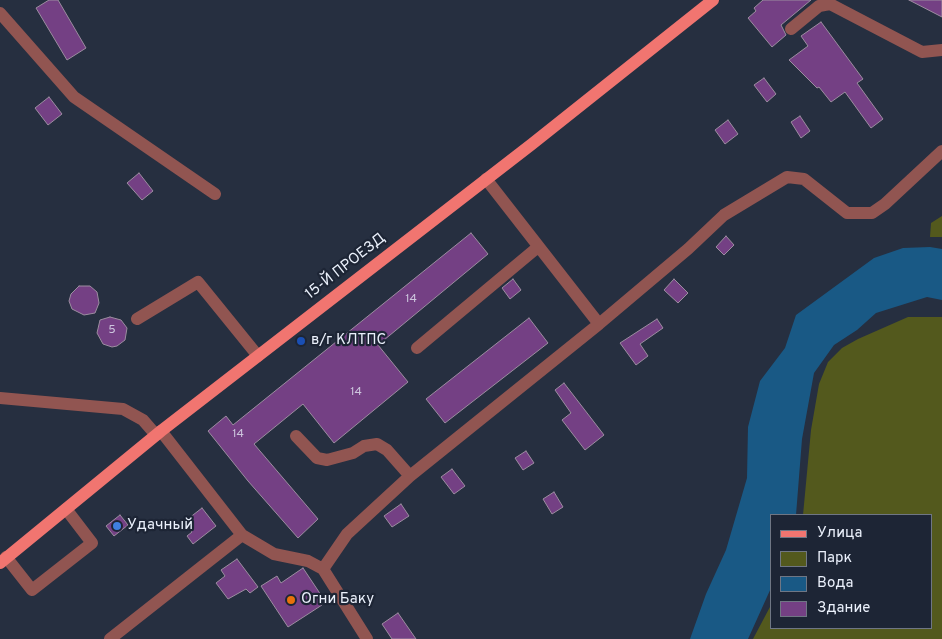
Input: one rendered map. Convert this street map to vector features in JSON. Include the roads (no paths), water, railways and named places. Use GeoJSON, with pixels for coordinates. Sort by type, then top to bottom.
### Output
{"type":"FeatureCollection","features":[{"type":"Feature","properties":{"kind":"main road","name":"15-Й ПРОЕЗД"},"geometry":{"type":"LineString","coordinates":[[3,560],[158,433],[713,0]]}},
{"type":"Feature","properties":{"kind":"lane"},"geometry":{"type":"LineString","coordinates":[[791,29],[819,6],[830,4],[922,52],[942,50]]}},
{"type":"Feature","properties":{"kind":"lane"},"geometry":{"type":"LineString","coordinates":[[0,13],[74,97],[215,194]]}},
{"type":"Feature","properties":{"kind":"lane"},"geometry":{"type":"LineString","coordinates":[[323,569],[347,534],[410,476],[599,324],[688,249],[724,215],[787,177],[804,179],[847,214],[872,213],[885,204],[942,151]]}},
{"type":"Feature","properties":{"kind":"lane"},"geometry":{"type":"LineString","coordinates":[[486,179],[599,324]]}},
{"type":"Feature","properties":{"kind":"lane"},"geometry":{"type":"LineString","coordinates":[[417,348],[538,247]]}},
{"type":"Feature","properties":{"kind":"lane"},"geometry":{"type":"LineString","coordinates":[[137,319],[198,282],[258,356]]}},
{"type":"Feature","properties":{"kind":"lane"},"geometry":{"type":"LineString","coordinates":[[0,398],[123,409],[143,420],[158,433],[242,535],[274,554],[308,561],[323,569],[367,639]]}},
{"type":"Feature","properties":{"kind":"lane"},"geometry":{"type":"LineString","coordinates":[[296,436],[317,458],[326,460],[353,453],[364,446],[377,444],[387,450],[410,476]]}},
{"type":"Feature","properties":{"kind":"lane"},"geometry":{"type":"LineString","coordinates":[[3,560],[32,590],[92,544],[66,509]]}},
{"type":"Feature","properties":{"kind":"lane"},"geometry":{"type":"LineString","coordinates":[[110,639],[242,535]]}},
{"type":"Feature","properties":{"kind":"water"},"geometry":{"type":"Polygon","coordinates":[[[930,247],[942,249],[942,300],[927,297],[876,313],[857,330],[834,345],[814,373],[802,439],[796,514],[770,514],[770,590],[748,639],[690,639],[706,594],[726,550],[747,478],[748,427],[760,381],[785,348],[796,315],[874,258],[903,248],[930,247]]]}},
{"type":"Feature","properties":{"kind":"place","name":"в/г КЛТПС"},"geometry":{"type":"Point","coordinates":[301,341]}},
{"type":"Feature","properties":{"kind":"place","name":"Удачный"},"geometry":{"type":"Point","coordinates":[117,526]}},
{"type":"Feature","properties":{"kind":"place","name":"Огни Баку"},"geometry":{"type":"Point","coordinates":[291,600]}}]}
